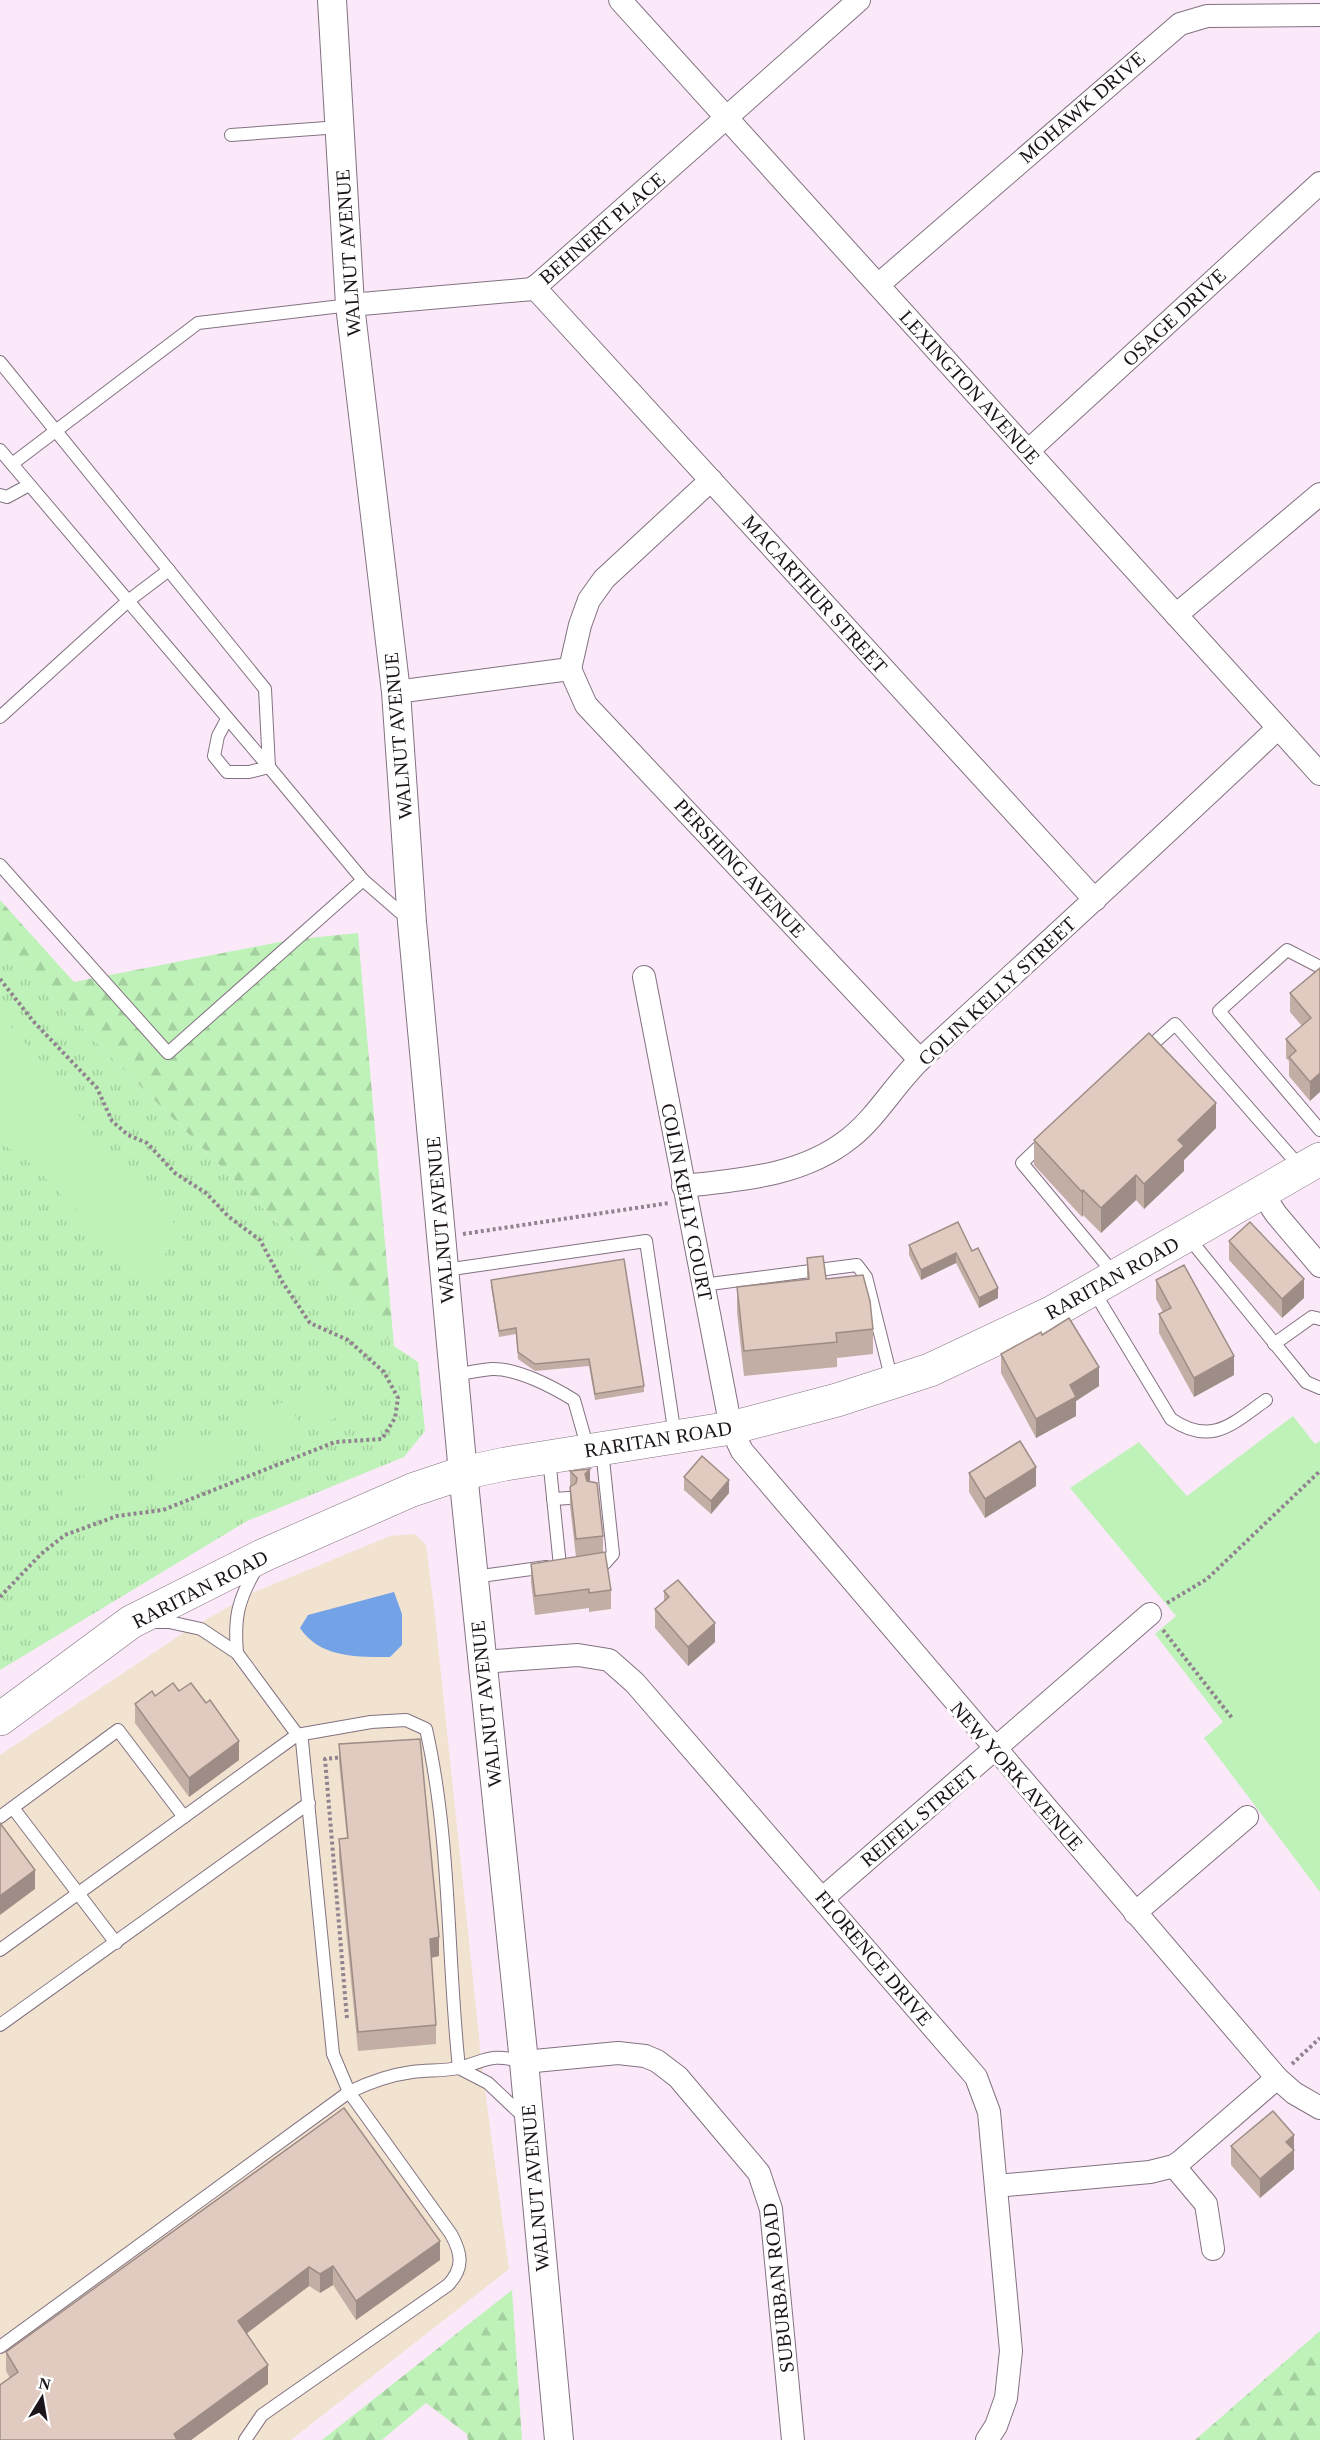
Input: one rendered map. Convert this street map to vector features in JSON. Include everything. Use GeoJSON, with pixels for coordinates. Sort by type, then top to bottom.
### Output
{"type":"FeatureCollection","features":[{"type":"Feature","properties":{"kind":"main road","name":"RARITAN ROAD"},"geometry":{"type":"LineString","coordinates":[[0,1719],[131,1622],[264,1555],[412,1490],[463,1473],[595,1449],[731,1428],[892,1383],[969,1353],[1188,1236],[1311,1164]]}},
{"type":"Feature","properties":{"kind":"street","name":"WALNUT AVENUE"},"geometry":{"type":"LineString","coordinates":[[332,0],[350,305],[396,692],[412,922],[463,1473],[524,2062],[559,2440]]}},
{"type":"Feature","properties":{"kind":"street","name":"LEXINGTON AVENUE"},"geometry":{"type":"LineString","coordinates":[[620,0],[1320,774]]}},
{"type":"Feature","properties":{"kind":"street","name":"BEHNERT PLACE"},"geometry":{"type":"LineString","coordinates":[[350,305],[534,288],[728,119],[858,0]]}},
{"type":"Feature","properties":{"kind":"street","name":"MOHAWK DRIVE"},"geometry":{"type":"LineString","coordinates":[[878,285],[1180,24],[1208,16],[1320,15]]}},
{"type":"Feature","properties":{"kind":"street","name":"OSAGE DRIVE"},"geometry":{"type":"LineString","coordinates":[[1028,451],[1320,183]]}},
{"type":"Feature","properties":{"kind":"street","name":"MACARTHUR STREET"},"geometry":{"type":"LineString","coordinates":[[534,288],[1095,900]]}},
{"type":"Feature","properties":{"kind":"street"},"geometry":{"type":"LineString","coordinates":[[396,692],[570,669],[589,600],[604,579],[711,480]]}},
{"type":"Feature","properties":{"kind":"street"},"geometry":{"type":"LineString","coordinates":[[1176,615],[1320,494]]}},
{"type":"Feature","properties":{"kind":"street","name":"PERSHING AVENUE"},"geometry":{"type":"LineString","coordinates":[[570,669],[586,705],[920,1060]]}},
{"type":"Feature","properties":{"kind":"street","name":"COLIN KELLY STREET"},"geometry":{"type":"LineString","coordinates":[[684,1193],[763,1177],[807,1162],[850,1138],[920,1060],[1278,728]]}},
{"type":"Feature","properties":{"kind":"street","name":"COLIN KELLY COURT"},"geometry":{"type":"LineString","coordinates":[[644,977],[731,1428]]}},
{"type":"Feature","properties":{"kind":"street"},"geometry":{"type":"LineString","coordinates":[[1262,1193],[1276,1214],[1320,1266]]}},
{"type":"Feature","properties":{"kind":"street","name":"NEW YORK AVENUE"},"geometry":{"type":"LineString","coordinates":[[731,1428],[750,1463],[1277,2078],[1294,2093],[1320,2108]]}},
{"type":"Feature","properties":{"kind":"street","name":"REIFEL STREET"},"geometry":{"type":"LineString","coordinates":[[823,1898],[1150,1614]]}},
{"type":"Feature","properties":{"kind":"street","name":"FLORENCE DRIVE"},"geometry":{"type":"LineString","coordinates":[[481,1662],[578,1655],[609,1660],[635,1683],[976,2077],[988,2112],[1011,2351],[1006,2398],[996,2426],[987,2440]]}},
{"type":"Feature","properties":{"kind":"street"},"geometry":{"type":"LineString","coordinates":[[1135,1913],[1247,1817]]}},
{"type":"Feature","properties":{"kind":"street","name":"SUBURBAN ROAD"},"geometry":{"type":"LineString","coordinates":[[524,2062],[618,2053],[645,2056],[657,2061],[678,2077],[759,2173],[771,2209],[793,2440]]}},
{"type":"Feature","properties":{"kind":"street"},"geometry":{"type":"LineString","coordinates":[[996,2186],[1149,2172],[1174,2166],[1277,2078]]}},
{"type":"Feature","properties":{"kind":"street"},"geometry":{"type":"LineString","coordinates":[[1174,2166],[1206,2204],[1213,2249]]}},
{"type":"Feature","properties":{"kind":"lane"},"geometry":{"type":"LineString","coordinates":[[231,135],[340,127]]}},
{"type":"Feature","properties":{"kind":"lane"},"geometry":{"type":"LineString","coordinates":[[12,464],[54,429],[198,323],[350,305]]}},
{"type":"Feature","properties":{"kind":"lane"},"geometry":{"type":"LineString","coordinates":[[0,362],[265,689],[269,767]]}},
{"type":"Feature","properties":{"kind":"lane"},"geometry":{"type":"LineString","coordinates":[[0,450],[363,880],[412,922]]}},
{"type":"Feature","properties":{"kind":"lane"},"geometry":{"type":"LineString","coordinates":[[0,495],[7,497],[29,485]]}},
{"type":"Feature","properties":{"kind":"lane"},"geometry":{"type":"LineString","coordinates":[[0,717],[128,601],[168,570]]}},
{"type":"Feature","properties":{"kind":"lane"},"geometry":{"type":"LineString","coordinates":[[227,719],[218,736],[214,756],[227,772],[249,772],[269,767]]}},
{"type":"Feature","properties":{"kind":"lane"},"geometry":{"type":"LineString","coordinates":[[0,865],[168,1053],[363,880]]}},
{"type":"Feature","properties":{"kind":"lane"},"geometry":{"type":"LineString","coordinates":[[1320,967],[1287,950],[1219,1011],[1320,1130]]}},
{"type":"Feature","properties":{"kind":"lane"},"geometry":{"type":"LineString","coordinates":[[1132,1063],[1174,1024],[1311,1164]]}},
{"type":"Feature","properties":{"kind":"lane"},"geometry":{"type":"LineString","coordinates":[[1056,1132],[1022,1163],[1104,1282],[1171,1419],[1180,1425],[1197,1430],[1222,1431],[1266,1400]]}},
{"type":"Feature","properties":{"kind":"lane"},"geometry":{"type":"LineString","coordinates":[[1188,1236],[1306,1382],[1320,1388]]}},
{"type":"Feature","properties":{"kind":"lane"},"geometry":{"type":"LineString","coordinates":[[445,1270],[646,1241],[675,1437]]}},
{"type":"Feature","properties":{"kind":"lane"},"geometry":{"type":"LineString","coordinates":[[702,1285],[857,1265],[866,1277],[892,1383]]}},
{"type":"Feature","properties":{"kind":"lane"},"geometry":{"type":"LineString","coordinates":[[1274,1344],[1312,1317],[1320,1319]]}},
{"type":"Feature","properties":{"kind":"lane"},"geometry":{"type":"LineString","coordinates":[[454,1375],[492,1369],[507,1370],[549,1385],[574,1400],[595,1449],[600,1493],[613,1554],[605,1563],[473,1577]]}},
{"type":"Feature","properties":{"kind":"lane"},"geometry":{"type":"LineString","coordinates":[[549,1457],[552,1499],[571,1565]]}},
{"type":"Feature","properties":{"kind":"lane"},"geometry":{"type":"LineString","coordinates":[[552,1499],[569,1498]]}},
{"type":"Feature","properties":{"kind":"lane"},"geometry":{"type":"LineString","coordinates":[[237,1653],[235,1628],[241,1594],[264,1555]]}},
{"type":"Feature","properties":{"kind":"lane"},"geometry":{"type":"LineString","coordinates":[[131,1622],[169,1622],[201,1629],[237,1653],[302,1741],[333,2054],[349,2092],[451,2234],[460,2255],[460,2267],[448,2285],[262,2415],[245,2440]]}},
{"type":"Feature","properties":{"kind":"lane"},"geometry":{"type":"LineString","coordinates":[[0,1950],[297,1735],[372,1722],[406,1720],[426,1729],[430,1749],[440,1834],[459,2068]]}},
{"type":"Feature","properties":{"kind":"lane"},"geometry":{"type":"LineString","coordinates":[[0,1816],[118,1730],[184,1817]]}},
{"type":"Feature","properties":{"kind":"lane"},"geometry":{"type":"LineString","coordinates":[[0,2025],[309,1803]]}},
{"type":"Feature","properties":{"kind":"lane"},"geometry":{"type":"LineString","coordinates":[[13,1808],[116,1943]]}},
{"type":"Feature","properties":{"kind":"lane"},"geometry":{"type":"LineString","coordinates":[[0,2347],[349,2092],[374,2080],[393,2075],[459,2068],[483,2058],[504,2056],[524,2062]]}},
{"type":"Feature","properties":{"kind":"lane"},"geometry":{"type":"LineString","coordinates":[[459,2068],[498,2090],[529,2122]]}},
{"type":"Feature","properties":{"kind":"path"},"geometry":{"type":"LineString","coordinates":[[0,979],[33,1020],[98,1088],[112,1121],[128,1135],[147,1143],[175,1173],[206,1193],[229,1217],[261,1240],[283,1283],[310,1323],[348,1340],[384,1372],[398,1398],[395,1419],[382,1439],[335,1442],[163,1510],[117,1516],[64,1535],[40,1554],[0,1597]]}},
{"type":"Feature","properties":{"kind":"path"},"geometry":{"type":"LineString","coordinates":[[442,1237],[684,1193]]}},
{"type":"Feature","properties":{"kind":"path"},"geometry":{"type":"LineString","coordinates":[[1232,1718],[1150,1614],[1207,1580],[1320,1471]]}},
{"type":"Feature","properties":{"kind":"path"},"geometry":{"type":"LineString","coordinates":[[348,1757],[325,1759],[348,2030]]}},
{"type":"Feature","properties":{"kind":"path"},"geometry":{"type":"LineString","coordinates":[[1277,2078],[1320,2038]]}},
{"type":"Feature","properties":{"kind":"shaded area"},"geometry":{"type":"Polygon","coordinates":[[[415,1534],[426,1545],[434,1607],[483,2075],[509,2269],[291,2440],[0,2440],[0,1755],[185,1632],[252,1593],[390,1536],[415,1534]]]}},
{"type":"Feature","properties":{"kind":"green space"},"geometry":{"type":"Polygon","coordinates":[[[0,900],[74,982],[290,940],[358,933],[394,1346],[325,1270],[0,946],[0,900]]]}},
{"type":"Feature","properties":{"kind":"green space"},"geometry":{"type":"Polygon","coordinates":[[[0,946],[325,1270],[394,1346],[418,1362],[425,1431],[404,1457],[247,1521],[0,1670],[0,946]]]}},
{"type":"Feature","properties":{"kind":"green space"},"geometry":{"type":"Polygon","coordinates":[[[0,1015],[61,1083],[96,1146],[119,1171],[171,1215],[177,1234],[187,1240],[169,1249],[160,1264],[156,1278],[160,1286],[155,1279],[132,1267],[33,1165],[0,1142],[0,1015]]]}},
{"type":"Feature","properties":{"kind":"green space"},"geometry":{"type":"Polygon","coordinates":[[[332,1389],[341,1416],[309,1428],[299,1401],[332,1389]]]}},
{"type":"Feature","properties":{"kind":"green space"},"geometry":{"type":"Polygon","coordinates":[[[290,1400],[302,1436],[262,1450],[249,1413],[290,1400]]]}},
{"type":"Feature","properties":{"kind":"green space"},"geometry":{"type":"Polygon","coordinates":[[[1293,1416],[1315,1444],[1320,1441],[1320,1892],[1204,1738],[1223,1722],[1155,1634],[1176,1616],[1070,1488],[1139,1442],[1187,1496],[1293,1416]]]}},
{"type":"Feature","properties":{"kind":"green space"},"geometry":{"type":"Polygon","coordinates":[[[233,1427],[244,1458],[157,1486],[146,1455],[233,1427]]]}},
{"type":"Feature","properties":{"kind":"green space"},"geometry":{"type":"Polygon","coordinates":[[[102,1471],[111,1496],[68,1510],[60,1485],[102,1471]]]}},
{"type":"Feature","properties":{"kind":"green space"},"geometry":{"type":"Polygon","coordinates":[[[512,2290],[522,2440],[468,2440],[467,2434],[426,2403],[382,2440],[322,2440],[512,2290]]]}},
{"type":"Feature","properties":{"kind":"green space"},"geometry":{"type":"Polygon","coordinates":[[[1320,2331],[1320,2440],[1195,2440],[1320,2331]]]}},
{"type":"Feature","properties":{"kind":"water"},"geometry":{"type":"Polygon","coordinates":[[[394,1592],[402,1614],[402,1645],[390,1657],[340,1654],[318,1645],[300,1628],[308,1615],[394,1592]]]}},
{"type":"Feature","properties":{"kind":"building"},"geometry":{"type":"Polygon","coordinates":[[[1320,968],[1320,1073],[1310,1082],[1289,1057],[1296,1051],[1286,1039],[1311,1018],[1290,993],[1320,968]]]}},
{"type":"Feature","properties":{"kind":"building"},"geometry":{"type":"Polygon","coordinates":[[[1149,1033],[1216,1103],[1178,1140],[1184,1146],[1144,1184],[1136,1175],[1101,1208],[1083,1190],[1082,1192],[1034,1140],[1149,1033]]]}},
{"type":"Feature","properties":{"kind":"building"},"geometry":{"type":"Polygon","coordinates":[[[958,1222],[972,1251],[978,1248],[998,1288],[979,1298],[956,1253],[921,1270],[909,1245],[958,1222]]]}},
{"type":"Feature","properties":{"kind":"building"},"geometry":{"type":"Polygon","coordinates":[[[1250,1222],[1304,1279],[1282,1299],[1229,1241],[1250,1222]]]}},
{"type":"Feature","properties":{"kind":"building"},"geometry":{"type":"Polygon","coordinates":[[[823,1256],[826,1279],[863,1275],[870,1301],[873,1329],[836,1333],[837,1342],[744,1351],[737,1287],[809,1279],[807,1258],[823,1256]]]}},
{"type":"Feature","properties":{"kind":"building"},"geometry":{"type":"Polygon","coordinates":[[[624,1259],[644,1386],[595,1394],[589,1359],[535,1364],[518,1352],[516,1328],[499,1331],[491,1280],[624,1259]]]}},
{"type":"Feature","properties":{"kind":"building"},"geometry":{"type":"Polygon","coordinates":[[[1184,1265],[1234,1356],[1194,1378],[1159,1314],[1171,1308],[1156,1280],[1184,1265]]]}},
{"type":"Feature","properties":{"kind":"building"},"geometry":{"type":"Polygon","coordinates":[[[1069,1318],[1099,1367],[1070,1385],[1076,1397],[1036,1419],[1001,1354],[1041,1332],[1042,1335],[1069,1318]]]}},
{"type":"Feature","properties":{"kind":"building"},"geometry":{"type":"Polygon","coordinates":[[[1020,1441],[1036,1467],[985,1499],[969,1473],[1020,1441]]]}},
{"type":"Feature","properties":{"kind":"building"},"geometry":{"type":"Polygon","coordinates":[[[702,1456],[729,1480],[711,1501],[684,1477],[702,1456]]]}},
{"type":"Feature","properties":{"kind":"building"},"geometry":{"type":"Polygon","coordinates":[[[590,1469],[585,1474],[587,1481],[597,1483],[603,1536],[576,1539],[570,1487],[576,1483],[577,1478],[570,1471],[590,1469]]]}},
{"type":"Feature","properties":{"kind":"building"},"geometry":{"type":"Polygon","coordinates":[[[605,1552],[611,1590],[589,1593],[589,1589],[535,1596],[531,1564],[605,1552]]]}},
{"type":"Feature","properties":{"kind":"building"},"geometry":{"type":"Polygon","coordinates":[[[678,1580],[715,1623],[688,1647],[655,1609],[669,1597],[664,1591],[678,1580]]]}},
{"type":"Feature","properties":{"kind":"building"},"geometry":{"type":"Polygon","coordinates":[[[173,1683],[179,1691],[191,1683],[206,1703],[210,1700],[239,1741],[189,1778],[135,1704],[152,1691],[155,1696],[173,1683]]]}},
{"type":"Feature","properties":{"kind":"building"},"geometry":{"type":"Polygon","coordinates":[[[420,1739],[439,1937],[430,1939],[436,2025],[358,2032],[339,1839],[348,1838],[339,1744],[420,1739]]]}},
{"type":"Feature","properties":{"kind":"building"},"geometry":{"type":"Polygon","coordinates":[[[0,1823],[35,1870],[0,1896],[0,1823]]]}},
{"type":"Feature","properties":{"kind":"building"},"geometry":{"type":"Polygon","coordinates":[[[344,2108],[440,2241],[356,2301],[333,2266],[320,2274],[309,2267],[238,2321],[268,2365],[174,2434],[177,2440],[0,2440],[0,2385],[18,2372],[6,2352],[344,2108]]]}},
{"type":"Feature","properties":{"kind":"building"},"geometry":{"type":"Polygon","coordinates":[[[1273,2111],[1294,2135],[1286,2142],[1294,2150],[1260,2179],[1231,2146],[1273,2111]]]}}]}
